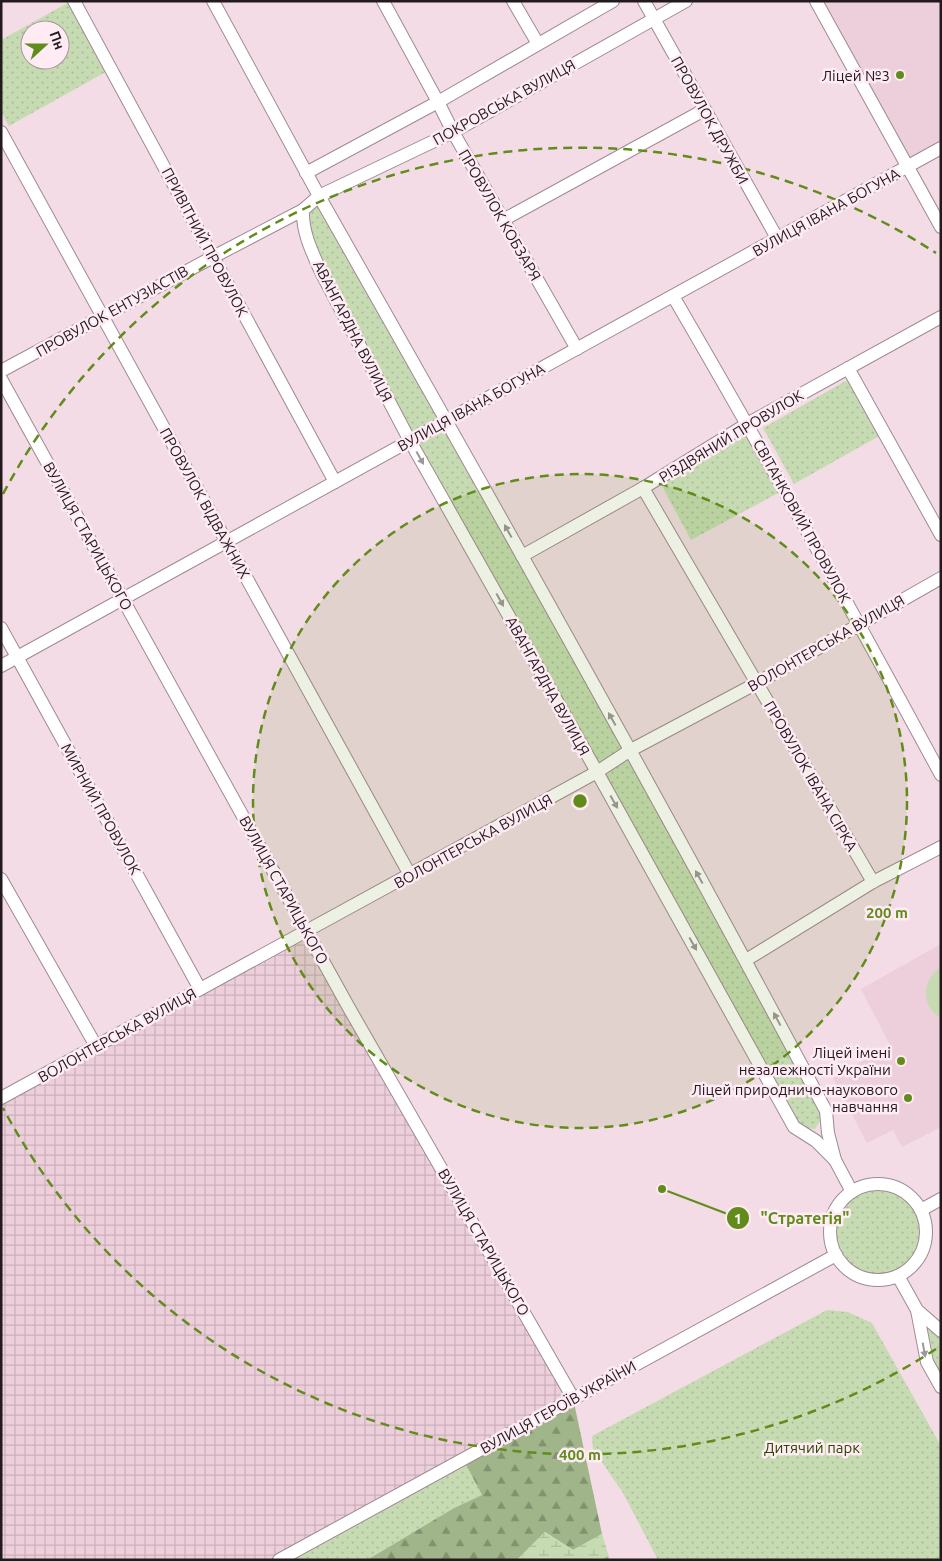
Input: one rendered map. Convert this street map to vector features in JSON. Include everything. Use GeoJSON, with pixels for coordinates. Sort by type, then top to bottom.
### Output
{"type":"FeatureCollection","features":[{"type":"Feature","properties":{"kind":"street","name":"ПРИВІТНИЙ ПРОВУЛОК"},"geometry":{"type":"LineString","coordinates":[[74,1],[335,482]]}},
{"type":"Feature","properties":{"kind":"street","name":"АВАНГАРДНА ВУЛИЦЯ"},"geometry":{"type":"LineString","coordinates":[[212,1],[306,173],[522,556],[746,960],[826,1111],[828,1133],[835,1160],[852,1192]]}},
{"type":"Feature","properties":{"kind":"street","name":"ПРОВУЛОК КОБЗАРЯ"},"geometry":{"type":"LineString","coordinates":[[382,1],[453,132],[577,349]]}},
{"type":"Feature","properties":{"kind":"street"},"geometry":{"type":"LineString","coordinates":[[513,1],[538,44]]}},
{"type":"Feature","properties":{"kind":"street"},"geometry":{"type":"LineString","coordinates":[[306,173],[438,102],[613,1]]}},
{"type":"Feature","properties":{"kind":"street","name":"ПРОВУЛОК ДРУЖБИ"},"geometry":{"type":"LineString","coordinates":[[644,1],[777,238]]}},
{"type":"Feature","properties":{"kind":"street","name":"ПОКРОВСЬКА ВУЛИЦЯ"},"geometry":{"type":"LineString","coordinates":[[319,196],[453,132],[686,1]]}},
{"type":"Feature","properties":{"kind":"street"},"geometry":{"type":"LineString","coordinates":[[816,1],[941,227]]}},
{"type":"Feature","properties":{"kind":"street"},"geometry":{"type":"LineString","coordinates":[[504,220],[704,110]]}},
{"type":"Feature","properties":{"kind":"street","name":"ПРОВУЛОК ВІДВАЖНИХ"},"geometry":{"type":"LineString","coordinates":[[1,132],[410,875]]}},
{"type":"Feature","properties":{"kind":"street","name":"ВУЛИЦЯ ІВАНА БОГУНА"},"geometry":{"type":"LineString","coordinates":[[1,666],[941,148]]}},
{"type":"Feature","properties":{"kind":"street"},"geometry":{"type":"LineString","coordinates":[[304,210],[319,196]]}},
{"type":"Feature","properties":{"kind":"street","name":"ПРОВУЛОК ЕНТУЗІАСТІВ"},"geometry":{"type":"LineString","coordinates":[[1,372],[304,210]]}},
{"type":"Feature","properties":{"kind":"street","name":"АВАНГАРДНА ВУЛИЦЯ"},"geometry":{"type":"LineString","coordinates":[[304,210],[303,224],[310,248],[321,272],[410,441],[794,1127],[816,1141],[835,1160]]}},
{"type":"Feature","properties":{"kind":"street","name":"СВІТАНКОВИЙ ПРОВУЛОК"},"geometry":{"type":"LineString","coordinates":[[673,296],[859,624],[941,775]]}},
{"type":"Feature","properties":{"kind":"street","name":"РІЗДВЯНИЙ ПРОВУЛОК"},"geometry":{"type":"LineString","coordinates":[[522,556],[643,488],[747,424],[941,317]]}},
{"type":"Feature","properties":{"kind":"street"},"geometry":{"type":"LineString","coordinates":[[848,368],[941,535]]}},
{"type":"Feature","properties":{"kind":"street","name":"ВУЛИЦЯ СТАРИЦЬКОГО"},"geometry":{"type":"LineString","coordinates":[[1,379],[350,1008],[573,1398]]}},
{"type":"Feature","properties":{"kind":"street","name":"ПРОВУЛОК ІВАНА СІРКА"},"geometry":{"type":"LineString","coordinates":[[643,488],[873,882]]}},
{"type":"Feature","properties":{"kind":"street","name":"ВОЛОНТЕРСЬКА ВУЛИЦЯ"},"geometry":{"type":"LineString","coordinates":[[1,1098],[597,772],[629,750],[757,683],[941,578]]}},
{"type":"Feature","properties":{"kind":"street","name":"МИРНИЙ ПРОВУЛОК"},"geometry":{"type":"LineString","coordinates":[[1,628],[200,989]]}},
{"type":"Feature","properties":{"kind":"street"},"geometry":{"type":"LineString","coordinates":[[746,960],[873,882],[941,847]]}},
{"type":"Feature","properties":{"kind":"street"},"geometry":{"type":"LineString","coordinates":[[1,878],[96,1046]]}},
{"type":"Feature","properties":{"kind":"street"},"geometry":{"type":"LineString","coordinates":[[885,1184],[896,1187],[910,1196],[921,1210],[927,1231],[926,1242],[916,1263],[898,1276],[881,1280],[863,1278],[853,1273],[836,1255],[830,1232],[832,1220],[840,1204],[852,1192],[862,1186],[885,1184]]}},
{"type":"Feature","properties":{"kind":"street"},"geometry":{"type":"LineString","coordinates":[[921,1210],[941,1199]]}},
{"type":"Feature","properties":{"kind":"street","name":"ВУЛИЦЯ ГЕРОЇВ УКРАЇНИ"},"geometry":{"type":"LineString","coordinates":[[279,1560],[836,1255]]}},
{"type":"Feature","properties":{"kind":"street"},"geometry":{"type":"LineString","coordinates":[[898,1276],[917,1310],[927,1362],[941,1387]]}},
{"type":"Feature","properties":{"kind":"street"},"geometry":{"type":"LineString","coordinates":[[917,1310],[941,1331]]}},
{"type":"Feature","properties":{"kind":"shaded area","name":"Ліцей №3"},"geometry":{"type":"Polygon","coordinates":[[[821,1],[941,1],[941,148],[907,167],[821,1]]]}},
{"type":"Feature","properties":{"kind":"shaded area"},"geometry":{"type":"Polygon","coordinates":[[[307,931],[573,1398],[282,1560],[1,1560],[1,1098],[307,931]]]}},
{"type":"Feature","properties":{"kind":"shaded area","name":"Ліцей імені незалежності України"},"geometry":{"type":"Polygon","coordinates":[[[941,944],[941,1127],[902,1147],[893,1130],[867,1143],[833,1078],[890,1045],[861,989],[941,944]]]}},
{"type":"Feature","properties":{"kind":"green space"},"geometry":{"type":"Polygon","coordinates":[[[71,1],[111,69],[9,126],[1,112],[1,40],[20,29],[20,70],[70,70],[70,20],[37,20],[71,1]]]}},
{"type":"Feature","properties":{"kind":"green space"},"geometry":{"type":"Polygon","coordinates":[[[319,196],[826,1111],[815,1129],[794,1127],[321,272],[303,210],[319,196]]]}},
{"type":"Feature","properties":{"kind":"green space"},"geometry":{"type":"Polygon","coordinates":[[[849,379],[881,435],[794,484],[763,428],[849,379]]]}},
{"type":"Feature","properties":{"kind":"green space"},"geometry":{"type":"Polygon","coordinates":[[[750,433],[780,492],[691,540],[660,482],[750,433]]]}},
{"type":"Feature","properties":{"kind":"green space"},"geometry":{"type":"Polygon","coordinates":[[[941,967],[941,1018],[929,1007],[926,992],[930,978],[941,967]]]}},
{"type":"Feature","properties":{"kind":"green space"},"geometry":{"type":"Polygon","coordinates":[[[878,1190],[894,1193],[908,1202],[917,1216],[920,1232],[917,1248],[908,1262],[894,1271],[878,1274],[862,1271],[848,1262],[839,1248],[836,1232],[839,1216],[848,1202],[862,1193],[878,1190]]]}},
{"type":"Feature","properties":{"kind":"green space","name":"Дитячий парк"},"geometry":{"type":"Polygon","coordinates":[[[827,1310],[848,1312],[872,1323],[941,1446],[941,1560],[658,1560],[623,1493],[593,1449],[592,1436],[827,1310]]]}},
{"type":"Feature","properties":{"kind":"green space"},"geometry":{"type":"Polygon","coordinates":[[[917,1310],[941,1331],[941,1387],[917,1310]]]}},
{"type":"Feature","properties":{"kind":"green space"},"geometry":{"type":"Polygon","coordinates":[[[573,1398],[602,1534],[573,1550],[545,1532],[517,1560],[367,1560],[454,1508],[482,1495],[463,1459],[573,1398]]]}},
{"type":"Feature","properties":{"kind":"green space"},"geometry":{"type":"Polygon","coordinates":[[[463,1459],[482,1495],[454,1508],[367,1560],[279,1560],[463,1459]]]}},
{"type":"Feature","properties":{"kind":"green space"},"geometry":{"type":"Polygon","coordinates":[[[545,1532],[573,1550],[602,1534],[610,1560],[517,1560],[545,1532]]]}},
{"type":"Feature","properties":{"kind":"place","name":"Ліцей №3"},"geometry":{"type":"Point","coordinates":[900,75]}},
{"type":"Feature","properties":{"kind":"place","name":"Ліцей імені незалежності України"},"geometry":{"type":"Point","coordinates":[901,1061]}},
{"type":"Feature","properties":{"kind":"place","name":"Ліцей природничо-наукового навчання"},"geometry":{"type":"Point","coordinates":[908,1098]}},
{"type":"Feature","properties":{"kind":"place","name":"\"Стратегія\""},"geometry":{"type":"Point","coordinates":[662,1189]}}]}
